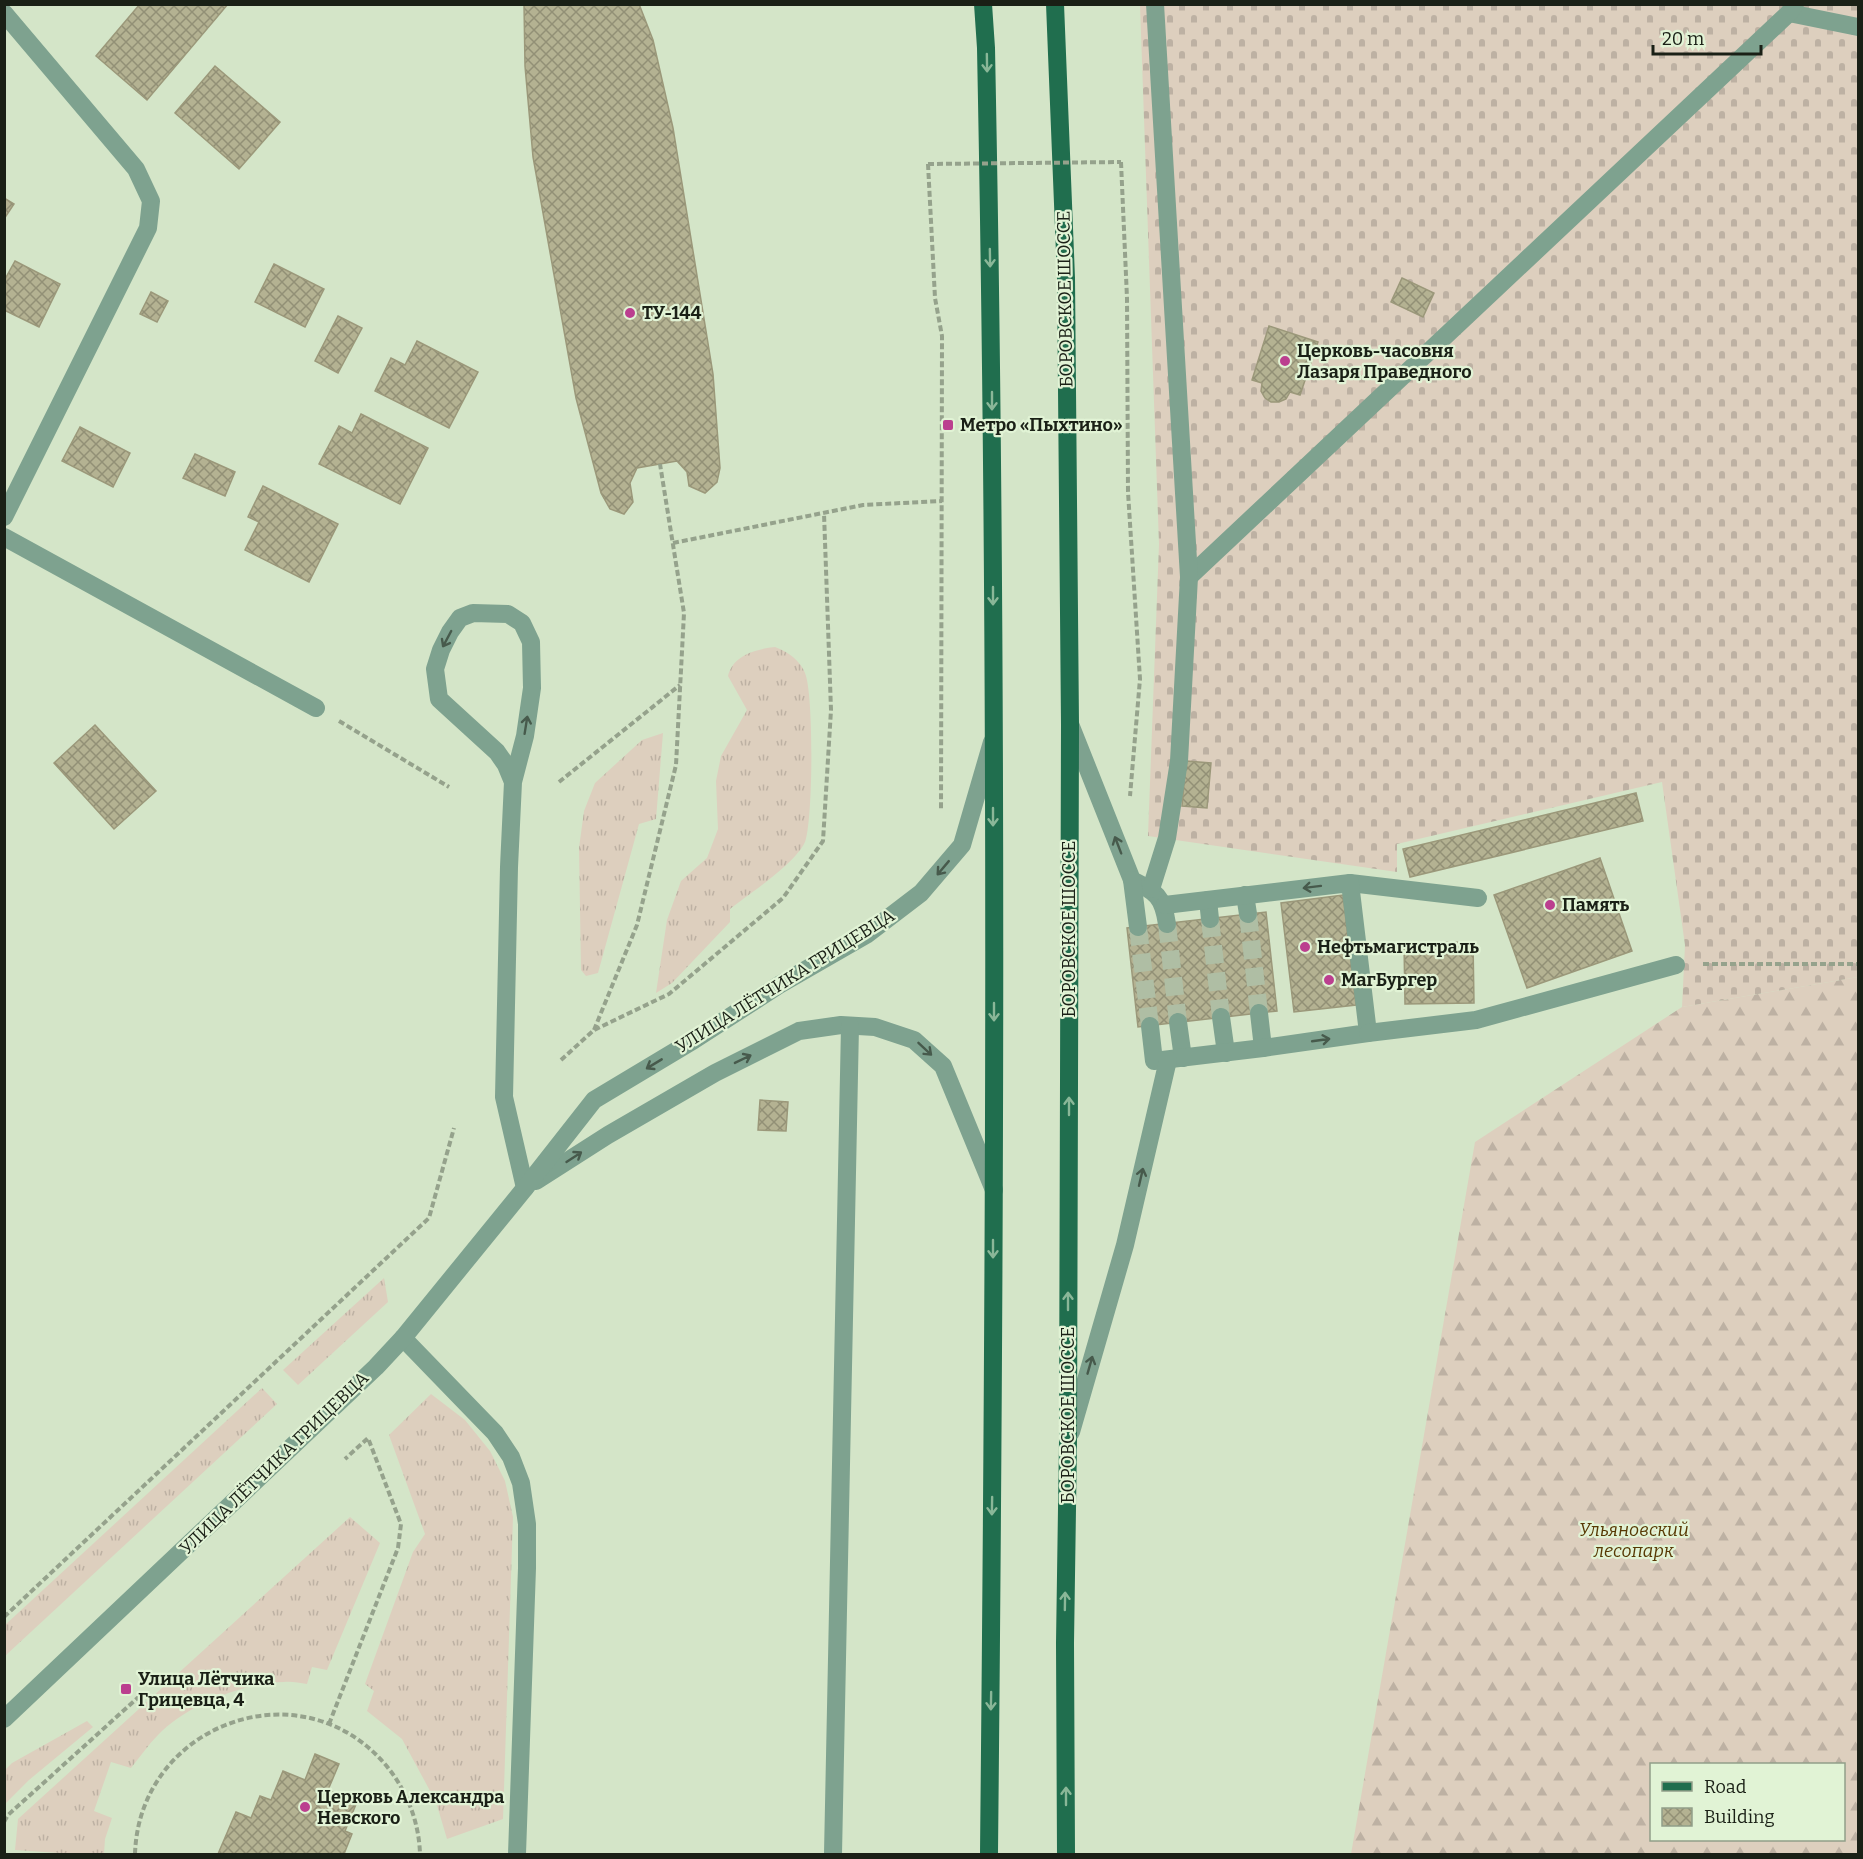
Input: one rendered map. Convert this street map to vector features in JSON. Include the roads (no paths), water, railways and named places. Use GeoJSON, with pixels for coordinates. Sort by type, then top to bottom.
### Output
{"type":"FeatureCollection","features":[{"type":"Feature","properties":{"kind":"main road"},"geometry":{"type":"LineString","coordinates":[[983,4],[992,330],[993,1190],[989,1854]]}},
{"type":"Feature","properties":{"kind":"main road","name":"БОРОВСКОЕ ШОССЕ"},"geometry":{"type":"LineString","coordinates":[[1055,4],[1066,278],[1070,723],[1066,1854]]}},
{"type":"Feature","properties":{"kind":"street"},"geometry":{"type":"LineString","coordinates":[[1151,889],[1167,838],[1179,761],[1189,578],[1155,4]]}},
{"type":"Feature","properties":{"kind":"street"},"geometry":{"type":"LineString","coordinates":[[1189,578],[1792,9],[1858,27]]}},
{"type":"Feature","properties":{"kind":"street"},"geometry":{"type":"LineString","coordinates":[[4,13],[136,169],[151,201],[148,228],[4,517]]}},
{"type":"Feature","properties":{"kind":"street"},"geometry":{"type":"LineString","coordinates":[[4,537],[316,708]]}},
{"type":"Feature","properties":{"kind":"street"},"geometry":{"type":"LineString","coordinates":[[513,782],[506,765],[497,752],[439,699],[435,669],[441,650],[460,618],[473,613],[508,614],[522,623],[531,642],[532,688],[525,736],[513,782],[504,1097],[525,1188]]}},
{"type":"Feature","properties":{"kind":"street"},"geometry":{"type":"LineString","coordinates":[[1070,723],[1132,880],[1138,927]]}},
{"type":"Feature","properties":{"kind":"street","name":"УЛИЦА ЛЁТЧИКА ГРИЦЕВЦА"},"geometry":{"type":"LineString","coordinates":[[4,1719],[314,1426],[403,1338],[594,1100],[694,1040],[779,985],[866,935],[921,893],[962,845],[993,737]]}},
{"type":"Feature","properties":{"kind":"street"},"geometry":{"type":"LineString","coordinates":[[1132,880],[1151,889],[1165,905],[1167,924]]}},
{"type":"Feature","properties":{"kind":"street"},"geometry":{"type":"LineString","coordinates":[[1165,905],[1350,883],[1478,898]]}},
{"type":"Feature","properties":{"kind":"street"},"geometry":{"type":"LineString","coordinates":[[1350,883],[1368,1033]]}},
{"type":"Feature","properties":{"kind":"street"},"geometry":{"type":"LineString","coordinates":[[1245,895],[1248,914]]}},
{"type":"Feature","properties":{"kind":"street"},"geometry":{"type":"LineString","coordinates":[[1208,900],[1210,919]]}},
{"type":"Feature","properties":{"kind":"street"},"geometry":{"type":"LineString","coordinates":[[1150,1026],[1154,1061],[1175,1059],[1476,1020],[1676,965]]}},
{"type":"Feature","properties":{"kind":"street"},"geometry":{"type":"LineString","coordinates":[[1259,1012],[1263,1048]]}},
{"type":"Feature","properties":{"kind":"street"},"geometry":{"type":"LineString","coordinates":[[1221,1017],[1226,1053]]}},
{"type":"Feature","properties":{"kind":"street"},"geometry":{"type":"LineString","coordinates":[[1068,1441],[1125,1245],[1175,1059],[1178,1022]]}},
{"type":"Feature","properties":{"kind":"street","name":"УЛИЦА ЛЁТЧИКА ГРИЦЕВЦА"},"geometry":{"type":"LineString","coordinates":[[525,1188],[608,1135],[715,1073],[799,1031],[850,1026],[875,1027],[914,1040],[943,1066],[993,1190]]}},
{"type":"Feature","properties":{"kind":"street"},"geometry":{"type":"LineString","coordinates":[[833,1854],[850,1026]]}},
{"type":"Feature","properties":{"kind":"street"},"geometry":{"type":"LineString","coordinates":[[403,1338],[495,1432],[511,1456],[521,1483],[527,1524],[527,1568],[517,1854]]}},
{"type":"Feature","properties":{"kind":"tunnel"},"geometry":{"type":"LineString","coordinates":[[1248,914],[1259,1013]]}},
{"type":"Feature","properties":{"kind":"tunnel"},"geometry":{"type":"LineString","coordinates":[[1210,919],[1221,1017]]}},
{"type":"Feature","properties":{"kind":"tunnel"},"geometry":{"type":"LineString","coordinates":[[1167,924],[1178,1022]]}},
{"type":"Feature","properties":{"kind":"tunnel"},"geometry":{"type":"LineString","coordinates":[[1138,927],[1150,1026]]}},
{"type":"Feature","properties":{"kind":"place","name":"ТУ-144"},"geometry":{"type":"Point","coordinates":[630,313]}},
{"type":"Feature","properties":{"kind":"place","name":"Церковь-часовня Лазаря Праведного"},"geometry":{"type":"Point","coordinates":[1285,361]}},
{"type":"Feature","properties":{"kind":"place","name":"Метро «Пыхтино»"},"geometry":{"type":"Point","coordinates":[948,425]}},
{"type":"Feature","properties":{"kind":"place","name":"Память"},"geometry":{"type":"Point","coordinates":[1550,905]}},
{"type":"Feature","properties":{"kind":"place","name":"Нефтьмагистраль"},"geometry":{"type":"Point","coordinates":[1305,947]}},
{"type":"Feature","properties":{"kind":"place","name":"МагБургер"},"geometry":{"type":"Point","coordinates":[1329,980]}},
{"type":"Feature","properties":{"kind":"place","name":"Улица Лётчика Грицевца, 4"},"geometry":{"type":"Point","coordinates":[126,1689]}},
{"type":"Feature","properties":{"kind":"place","name":"Церковь Александра Невского"},"geometry":{"type":"Point","coordinates":[305,1807]}},
{"type":"Feature","properties":{"kind":"park label","name":"Ульяновский лесопарк"},"geometry":{"type":"Point","coordinates":[1634,1540]}}]}
